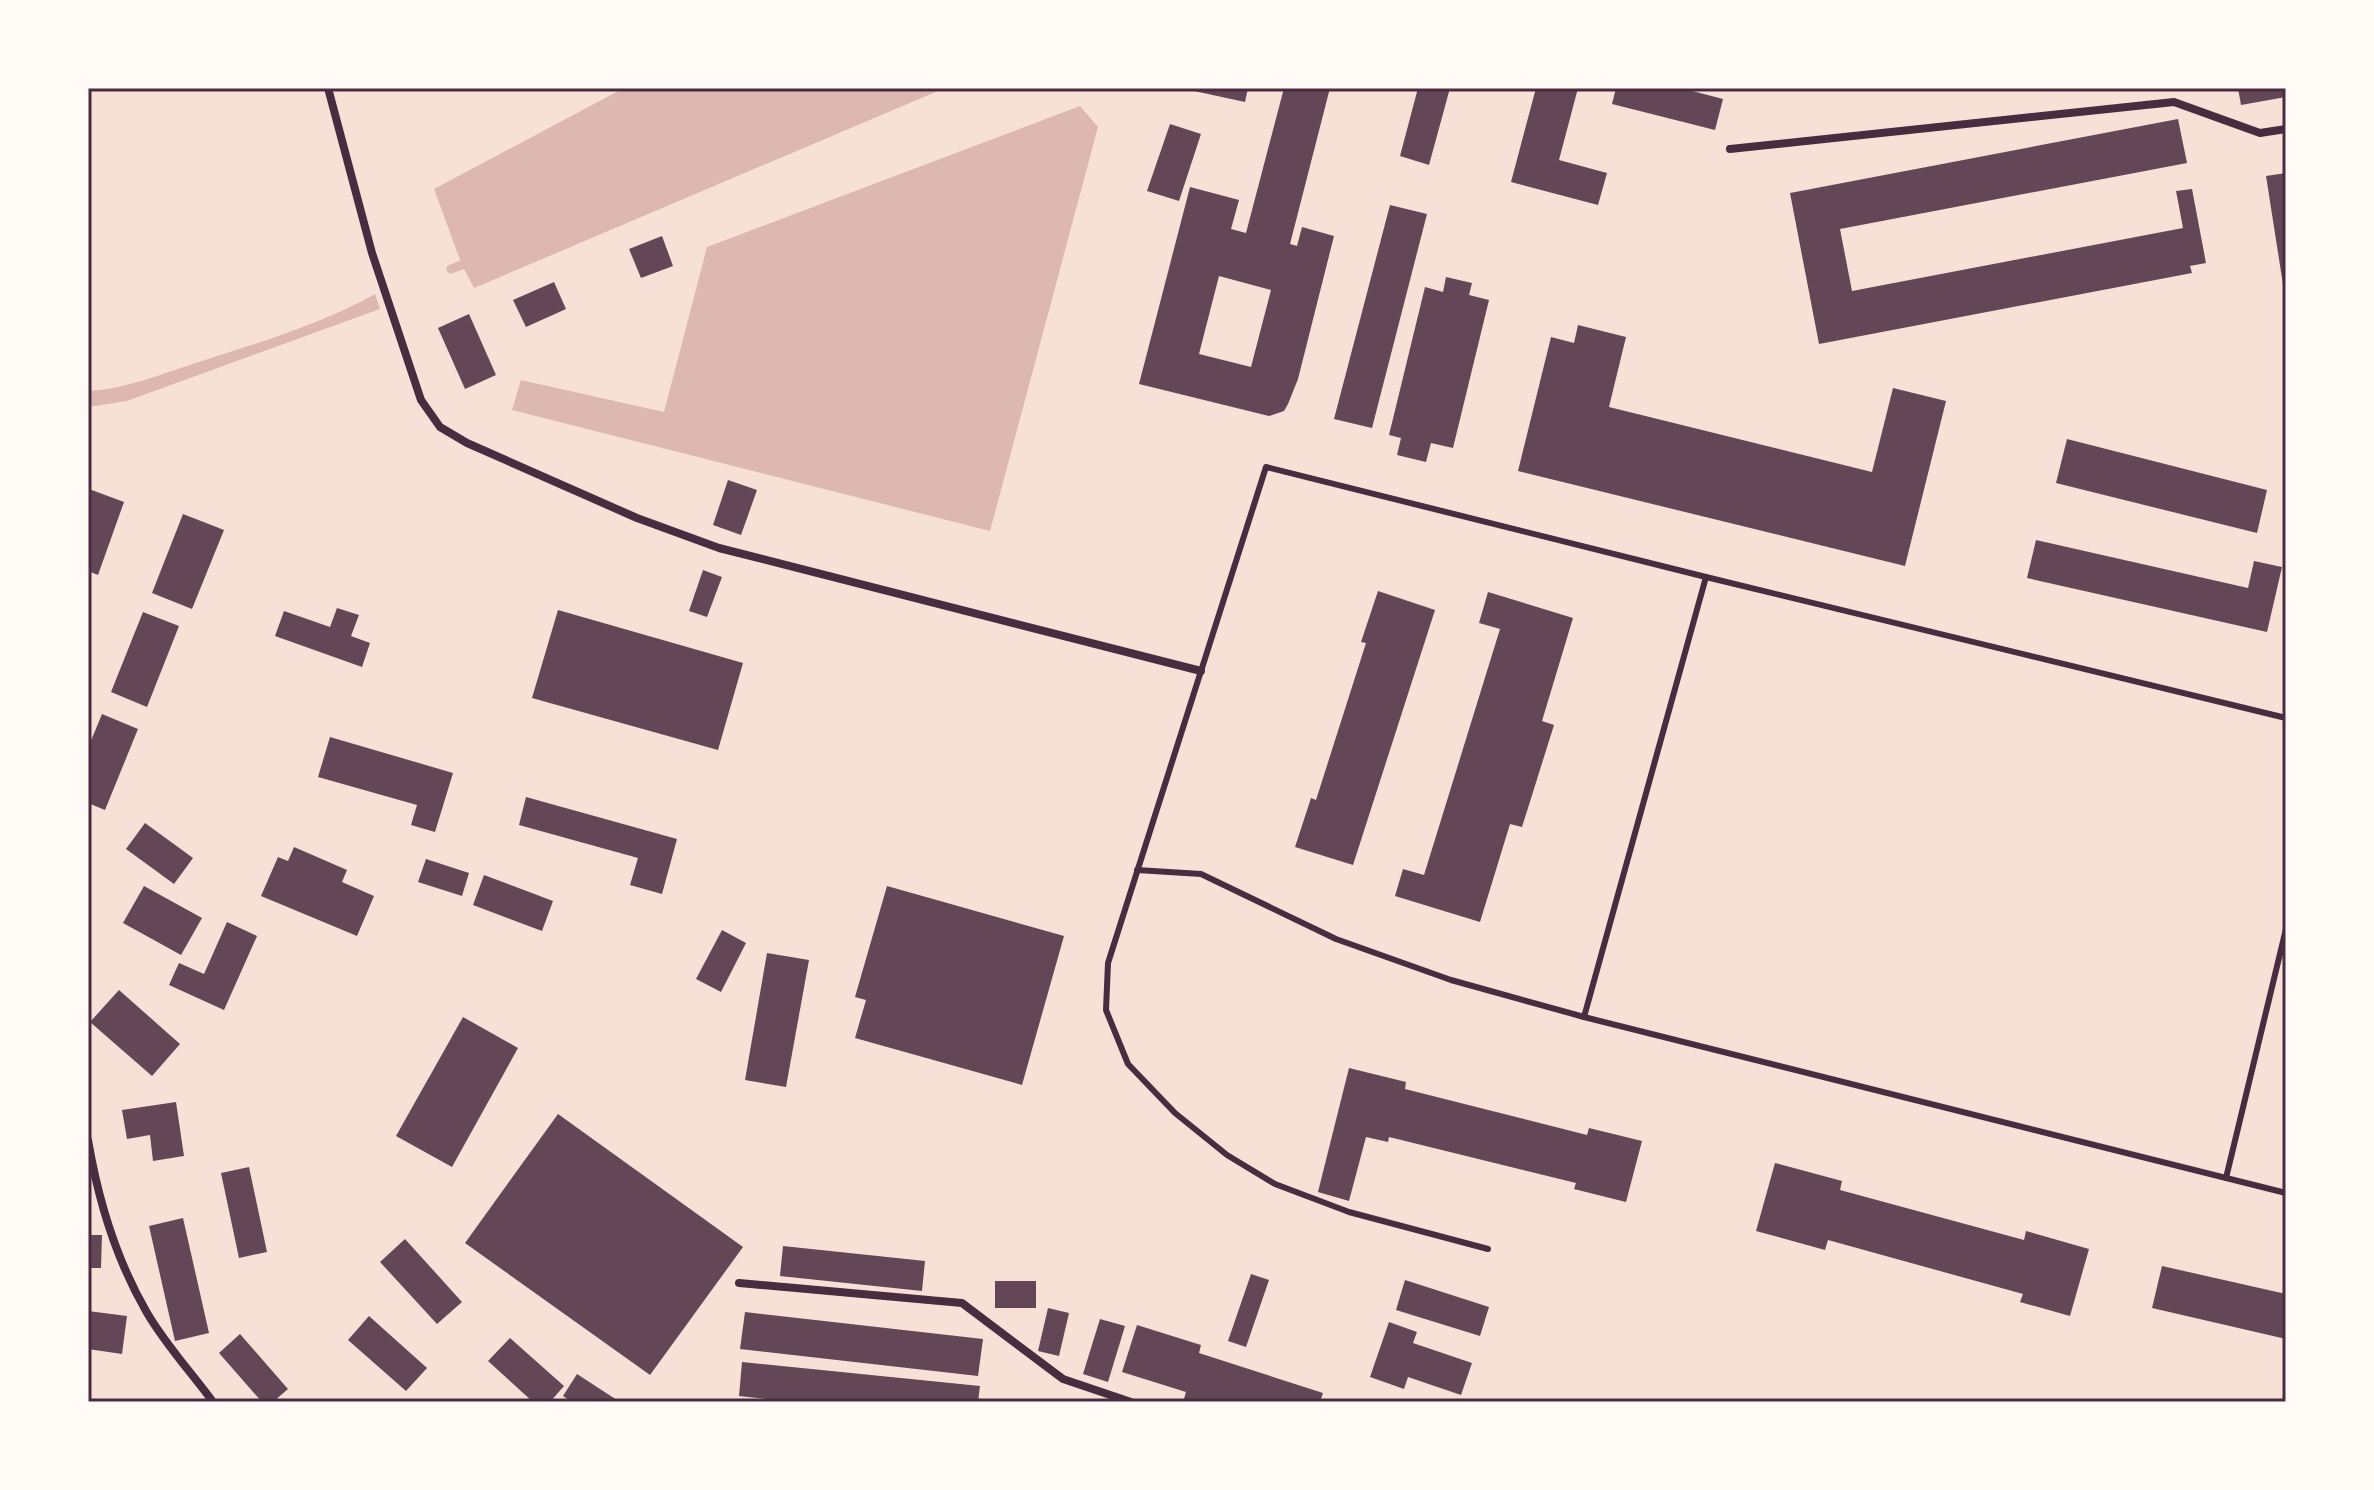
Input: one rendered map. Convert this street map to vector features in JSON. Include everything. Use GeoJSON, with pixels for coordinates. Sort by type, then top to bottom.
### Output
{"type":"FeatureCollection","features":[{"type":"Feature","properties":{"kind":"street"},"geometry":{"type":"LineString","coordinates":[[328,88],[372,253],[421,400],[440,427],[467,443],[637,518],[719,548],[1201,671]]}},
{"type":"Feature","properties":{"kind":"street"},"geometry":{"type":"LineString","coordinates":[[1730,149],[2174,102],[2260,133],[2286,129]]}},
{"type":"Feature","properties":{"kind":"street"},"geometry":{"type":"LineString","coordinates":[[88,1140],[95,1182],[124,1266],[147,1313],[213,1402]]}},
{"type":"Feature","properties":{"kind":"street"},"geometry":{"type":"LineString","coordinates":[[739,1283],[962,1303],[1063,1379],[1131,1402]]}},
{"type":"Feature","properties":{"kind":"lane"},"geometry":{"type":"LineString","coordinates":[[1488,1249],[1349,1212],[1275,1184],[1227,1155],[1175,1113],[1128,1064],[1106,1010],[1108,963],[1266,467],[2286,718]]}},
{"type":"Feature","properties":{"kind":"lane"},"geometry":{"type":"LineString","coordinates":[[1584,1017],[1706,577]]}},
{"type":"Feature","properties":{"kind":"lane"},"geometry":{"type":"LineString","coordinates":[[1137,870],[1201,874],[1351,944],[1451,980],[1584,1017],[2286,1193]]}},
{"type":"Feature","properties":{"kind":"lane"},"geometry":{"type":"LineString","coordinates":[[2226,1178],[2286,929]]}},
{"type":"Feature","properties":{"kind":"shaded area"},"geometry":{"type":"Polygon","coordinates":[[[624,88],[945,88],[474,288],[462,265],[434,189],[624,88]]]}},
{"type":"Feature","properties":{"kind":"shaded area"},"geometry":{"type":"Polygon","coordinates":[[[1080,106],[1098,127],[990,531],[512,410],[521,380],[664,412],[707,247],[1080,106]]]}},
{"type":"Feature","properties":{"kind":"shaded area"},"geometry":{"type":"Polygon","coordinates":[[[375,294],[380,309],[127,401],[88,407],[88,391],[145,380],[268,339],[334,314],[375,294]]]}},
{"type":"Feature","properties":{"kind":"building"},"geometry":{"type":"Polygon","coordinates":[[[1195,88],[1248,88],[1245,102],[1194,91],[1195,88]]]}},
{"type":"Feature","properties":{"kind":"building"},"geometry":{"type":"Polygon","coordinates":[[[1284,88],[1330,88],[1290,244],[1297,246],[1302,227],[1334,236],[1298,379],[1284,411],[1269,416],[1139,384],[1190,187],[1239,200],[1231,229],[1246,233],[1284,88]],[[1219,276],[1199,354],[1251,367],[1271,290],[1219,276]]]}},
{"type":"Feature","properties":{"kind":"building"},"geometry":{"type":"Polygon","coordinates":[[[1418,88],[1450,88],[1429,165],[1400,156],[1418,88]]]}},
{"type":"Feature","properties":{"kind":"building"},"geometry":{"type":"Polygon","coordinates":[[[1536,88],[1578,88],[1559,160],[1607,173],[1598,205],[1511,182],[1536,88]]]}},
{"type":"Feature","properties":{"kind":"building"},"geometry":{"type":"Polygon","coordinates":[[[1616,88],[1681,88],[1723,99],[1715,130],[1612,104],[1616,88]]]}},
{"type":"Feature","properties":{"kind":"building"},"geometry":{"type":"Polygon","coordinates":[[[2238,88],[2286,88],[2286,97],[2241,105],[2238,88]]]}},
{"type":"Feature","properties":{"kind":"building"},"geometry":{"type":"Polygon","coordinates":[[[2178,119],[2187,163],[1840,229],[1852,291],[2183,228],[2176,191],[2192,189],[2206,263],[2190,266],[2192,273],[1819,344],[1790,193],[2178,119]]]}},
{"type":"Feature","properties":{"kind":"building"},"geometry":{"type":"Polygon","coordinates":[[[1170,124],[1201,134],[1179,201],[1147,191],[1170,124]]]}},
{"type":"Feature","properties":{"kind":"building"},"geometry":{"type":"Polygon","coordinates":[[[2286,173],[2286,291],[2284,291],[2266,176],[2286,173]]]}},
{"type":"Feature","properties":{"kind":"building"},"geometry":{"type":"Polygon","coordinates":[[[1390,205],[1427,214],[1372,428],[1334,419],[1390,205]]]}},
{"type":"Feature","properties":{"kind":"building"},"geometry":{"type":"Polygon","coordinates":[[[662,236],[673,266],[641,278],[629,249],[662,236]]]}},
{"type":"Feature","properties":{"kind":"building"},"geometry":{"type":"Polygon","coordinates":[[[1446,277],[1472,283],[1469,295],[1489,300],[1453,448],[1431,443],[1426,462],[1397,455],[1401,438],[1389,435],[1425,287],[1443,292],[1446,277]]]}},
{"type":"Feature","properties":{"kind":"building"},"geometry":{"type":"Polygon","coordinates":[[[554,282],[566,309],[526,327],[513,300],[554,282]]]}},
{"type":"Feature","properties":{"kind":"building"},"geometry":{"type":"Polygon","coordinates":[[[469,314],[496,375],[465,389],[438,328],[469,314]]]}},
{"type":"Feature","properties":{"kind":"building"},"geometry":{"type":"Polygon","coordinates":[[[1578,325],[1626,337],[1609,407],[1872,472],[1893,388],[1946,401],[1905,566],[1518,471],[1551,337],[1574,343],[1578,325]]]}},
{"type":"Feature","properties":{"kind":"building"},"geometry":{"type":"Polygon","coordinates":[[[2067,439],[2267,490],[2257,533],[2056,483],[2067,439]]]}},
{"type":"Feature","properties":{"kind":"building"},"geometry":{"type":"Polygon","coordinates":[[[728,480],[757,490],[741,535],[713,525],[728,480]]]}},
{"type":"Feature","properties":{"kind":"building"},"geometry":{"type":"Polygon","coordinates":[[[89,489],[124,502],[98,575],[88,571],[89,489]]]}},
{"type":"Feature","properties":{"kind":"building"},"geometry":{"type":"Polygon","coordinates":[[[183,514],[224,530],[192,609],[152,593],[183,514]]]}},
{"type":"Feature","properties":{"kind":"building"},"geometry":{"type":"Polygon","coordinates":[[[2036,540],[2248,588],[2254,561],[2282,567],[2267,632],[2027,578],[2036,540]]]}},
{"type":"Feature","properties":{"kind":"building"},"geometry":{"type":"Polygon","coordinates":[[[703,570],[722,577],[707,617],[689,611],[703,570]]]}},
{"type":"Feature","properties":{"kind":"building"},"geometry":{"type":"Polygon","coordinates":[[[1378,591],[1435,610],[1353,865],[1295,847],[1311,798],[1316,800],[1366,643],[1361,642],[1378,591]]]}},
{"type":"Feature","properties":{"kind":"building"},"geometry":{"type":"Polygon","coordinates":[[[1488,592],[1573,618],[1542,721],[1554,725],[1522,827],[1510,824],[1480,922],[1395,896],[1403,869],[1424,875],[1500,629],[1479,623],[1488,592]]]}},
{"type":"Feature","properties":{"kind":"building"},"geometry":{"type":"Polygon","coordinates":[[[337,608],[359,615],[351,636],[370,643],[362,667],[275,636],[284,611],[330,627],[337,608]]]}},
{"type":"Feature","properties":{"kind":"building"},"geometry":{"type":"Polygon","coordinates":[[[558,610],[743,663],[718,750],[532,698],[558,610]]]}},
{"type":"Feature","properties":{"kind":"building"},"geometry":{"type":"Polygon","coordinates":[[[143,612],[179,626],[147,707],[111,692],[143,612]]]}},
{"type":"Feature","properties":{"kind":"building"},"geometry":{"type":"Polygon","coordinates":[[[102,714],[138,729],[105,810],[88,803],[88,748],[102,714]]]}},
{"type":"Feature","properties":{"kind":"building"},"geometry":{"type":"Polygon","coordinates":[[[330,737],[453,773],[435,832],[411,825],[417,805],[318,777],[330,737]]]}},
{"type":"Feature","properties":{"kind":"building"},"geometry":{"type":"Polygon","coordinates":[[[526,797],[677,839],[662,894],[630,885],[638,858],[519,825],[526,797]]]}},
{"type":"Feature","properties":{"kind":"building"},"geometry":{"type":"Polygon","coordinates":[[[145,823],[193,858],[174,884],[126,849],[145,823]]]}},
{"type":"Feature","properties":{"kind":"building"},"geometry":{"type":"Polygon","coordinates":[[[294,847],[347,870],[342,882],[374,896],[357,936],[261,896],[278,857],[288,861],[294,847]]]}},
{"type":"Feature","properties":{"kind":"building"},"geometry":{"type":"Polygon","coordinates":[[[426,859],[469,873],[462,896],[418,882],[426,859]]]}},
{"type":"Feature","properties":{"kind":"building"},"geometry":{"type":"Polygon","coordinates":[[[484,875],[553,901],[542,931],[473,905],[484,875]]]}},
{"type":"Feature","properties":{"kind":"building"},"geometry":{"type":"Polygon","coordinates":[[[144,886],[202,918],[181,955],[123,923],[144,886]]]}},
{"type":"Feature","properties":{"kind":"building"},"geometry":{"type":"Polygon","coordinates":[[[887,886],[1064,936],[1022,1085],[855,1038],[866,1000],[855,997],[887,886]]]}},
{"type":"Feature","properties":{"kind":"building"},"geometry":{"type":"Polygon","coordinates":[[[227,922],[257,936],[224,1010],[169,985],[179,963],[204,974],[227,922]]]}},
{"type":"Feature","properties":{"kind":"building"},"geometry":{"type":"Polygon","coordinates":[[[722,930],[746,943],[721,992],[696,979],[722,930]]]}},
{"type":"Feature","properties":{"kind":"building"},"geometry":{"type":"Polygon","coordinates":[[[767,953],[809,960],[786,1087],[745,1080],[767,953]]]}},
{"type":"Feature","properties":{"kind":"building"},"geometry":{"type":"Polygon","coordinates":[[[119,990],[180,1044],[152,1076],[90,1022],[119,990]]]}},
{"type":"Feature","properties":{"kind":"building"},"geometry":{"type":"Polygon","coordinates":[[[463,1017],[518,1048],[452,1167],[396,1136],[463,1017]]]}},
{"type":"Feature","properties":{"kind":"building"},"geometry":{"type":"Polygon","coordinates":[[[1349,1068],[1406,1082],[1405,1089],[1587,1135],[1589,1128],[1642,1141],[1626,1202],[1574,1189],[1576,1183],[1389,1137],[1388,1142],[1366,1137],[1349,1201],[1318,1192],[1349,1068]]]}},
{"type":"Feature","properties":{"kind":"building"},"geometry":{"type":"Polygon","coordinates":[[[176,1102],[184,1156],[153,1161],[150,1135],[127,1139],[122,1110],[176,1102]]]}},
{"type":"Feature","properties":{"kind":"building"},"geometry":{"type":"Polygon","coordinates":[[[558,1114],[743,1247],[650,1375],[465,1243],[558,1114]]]}},
{"type":"Feature","properties":{"kind":"building"},"geometry":{"type":"Polygon","coordinates":[[[1775,1163],[1842,1181],[1840,1190],[2024,1240],[2026,1231],[2089,1249],[2070,1316],[2020,1302],[2023,1294],[1828,1240],[1825,1250],[1756,1231],[1775,1163]]]}},
{"type":"Feature","properties":{"kind":"building"},"geometry":{"type":"Polygon","coordinates":[[[249,1167],[267,1252],[239,1258],[221,1173],[249,1167]]]}},
{"type":"Feature","properties":{"kind":"building"},"geometry":{"type":"Polygon","coordinates":[[[183,1218],[209,1333],[175,1341],[149,1226],[183,1218]]]}},
{"type":"Feature","properties":{"kind":"building"},"geometry":{"type":"Polygon","coordinates":[[[88,1235],[102,1235],[101,1268],[88,1268],[88,1235]]]}},
{"type":"Feature","properties":{"kind":"building"},"geometry":{"type":"Polygon","coordinates":[[[405,1239],[462,1302],[437,1324],[380,1262],[405,1239]]]}},
{"type":"Feature","properties":{"kind":"building"},"geometry":{"type":"Polygon","coordinates":[[[783,1246],[925,1261],[922,1291],[780,1276],[783,1246]]]}},
{"type":"Feature","properties":{"kind":"building"},"geometry":{"type":"Polygon","coordinates":[[[2162,1266],[2286,1294],[2286,1339],[2152,1308],[2162,1266]]]}},
{"type":"Feature","properties":{"kind":"building"},"geometry":{"type":"Polygon","coordinates":[[[1251,1274],[1269,1280],[1246,1347],[1228,1341],[1251,1274]]]}},
{"type":"Feature","properties":{"kind":"building"},"geometry":{"type":"Polygon","coordinates":[[[1405,1280],[1489,1307],[1480,1336],[1396,1310],[1405,1280]]]}},
{"type":"Feature","properties":{"kind":"building"},"geometry":{"type":"Polygon","coordinates":[[[995,1281],[1036,1281],[1036,1308],[995,1308],[995,1281]]]}},
{"type":"Feature","properties":{"kind":"building"},"geometry":{"type":"Polygon","coordinates":[[[1048,1308],[1069,1313],[1059,1356],[1038,1351],[1048,1308]]]}},
{"type":"Feature","properties":{"kind":"building"},"geometry":{"type":"Polygon","coordinates":[[[88,1311],[127,1316],[122,1354],[88,1349],[88,1311]]]}},
{"type":"Feature","properties":{"kind":"building"},"geometry":{"type":"Polygon","coordinates":[[[745,1312],[983,1339],[978,1376],[740,1349],[745,1312]]]}},
{"type":"Feature","properties":{"kind":"building"},"geometry":{"type":"Polygon","coordinates":[[[369,1316],[427,1368],[406,1391],[348,1340],[369,1316]]]}},
{"type":"Feature","properties":{"kind":"building"},"geometry":{"type":"Polygon","coordinates":[[[1100,1319],[1125,1326],[1108,1382],[1083,1374],[1100,1319]]]}},
{"type":"Feature","properties":{"kind":"building"},"geometry":{"type":"Polygon","coordinates":[[[1389,1322],[1417,1332],[1413,1343],[1472,1363],[1461,1395],[1408,1377],[1404,1389],[1370,1377],[1389,1322]]]}},
{"type":"Feature","properties":{"kind":"building"},"geometry":{"type":"Polygon","coordinates":[[[1137,1325],[1201,1345],[1199,1353],[1323,1393],[1320,1402],[1183,1402],[1186,1392],[1122,1372],[1137,1325]]]}},
{"type":"Feature","properties":{"kind":"building"},"geometry":{"type":"Polygon","coordinates":[[[240,1334],[288,1389],[273,1402],[262,1402],[219,1353],[240,1334]]]}},
{"type":"Feature","properties":{"kind":"building"},"geometry":{"type":"Polygon","coordinates":[[[510,1338],[564,1386],[550,1402],[533,1402],[488,1361],[510,1338]]]}},
{"type":"Feature","properties":{"kind":"building"},"geometry":{"type":"Polygon","coordinates":[[[742,1362],[980,1386],[978,1402],[794,1402],[739,1396],[742,1362]]]}},
{"type":"Feature","properties":{"kind":"building"},"geometry":{"type":"Polygon","coordinates":[[[577,1374],[620,1402],[572,1402],[563,1396],[577,1374]]]}},
{"type":"Feature","properties":{"kind":"waterway"},"geometry":{"type":"LineString","coordinates":[[451,269],[462,265]]}}]}
